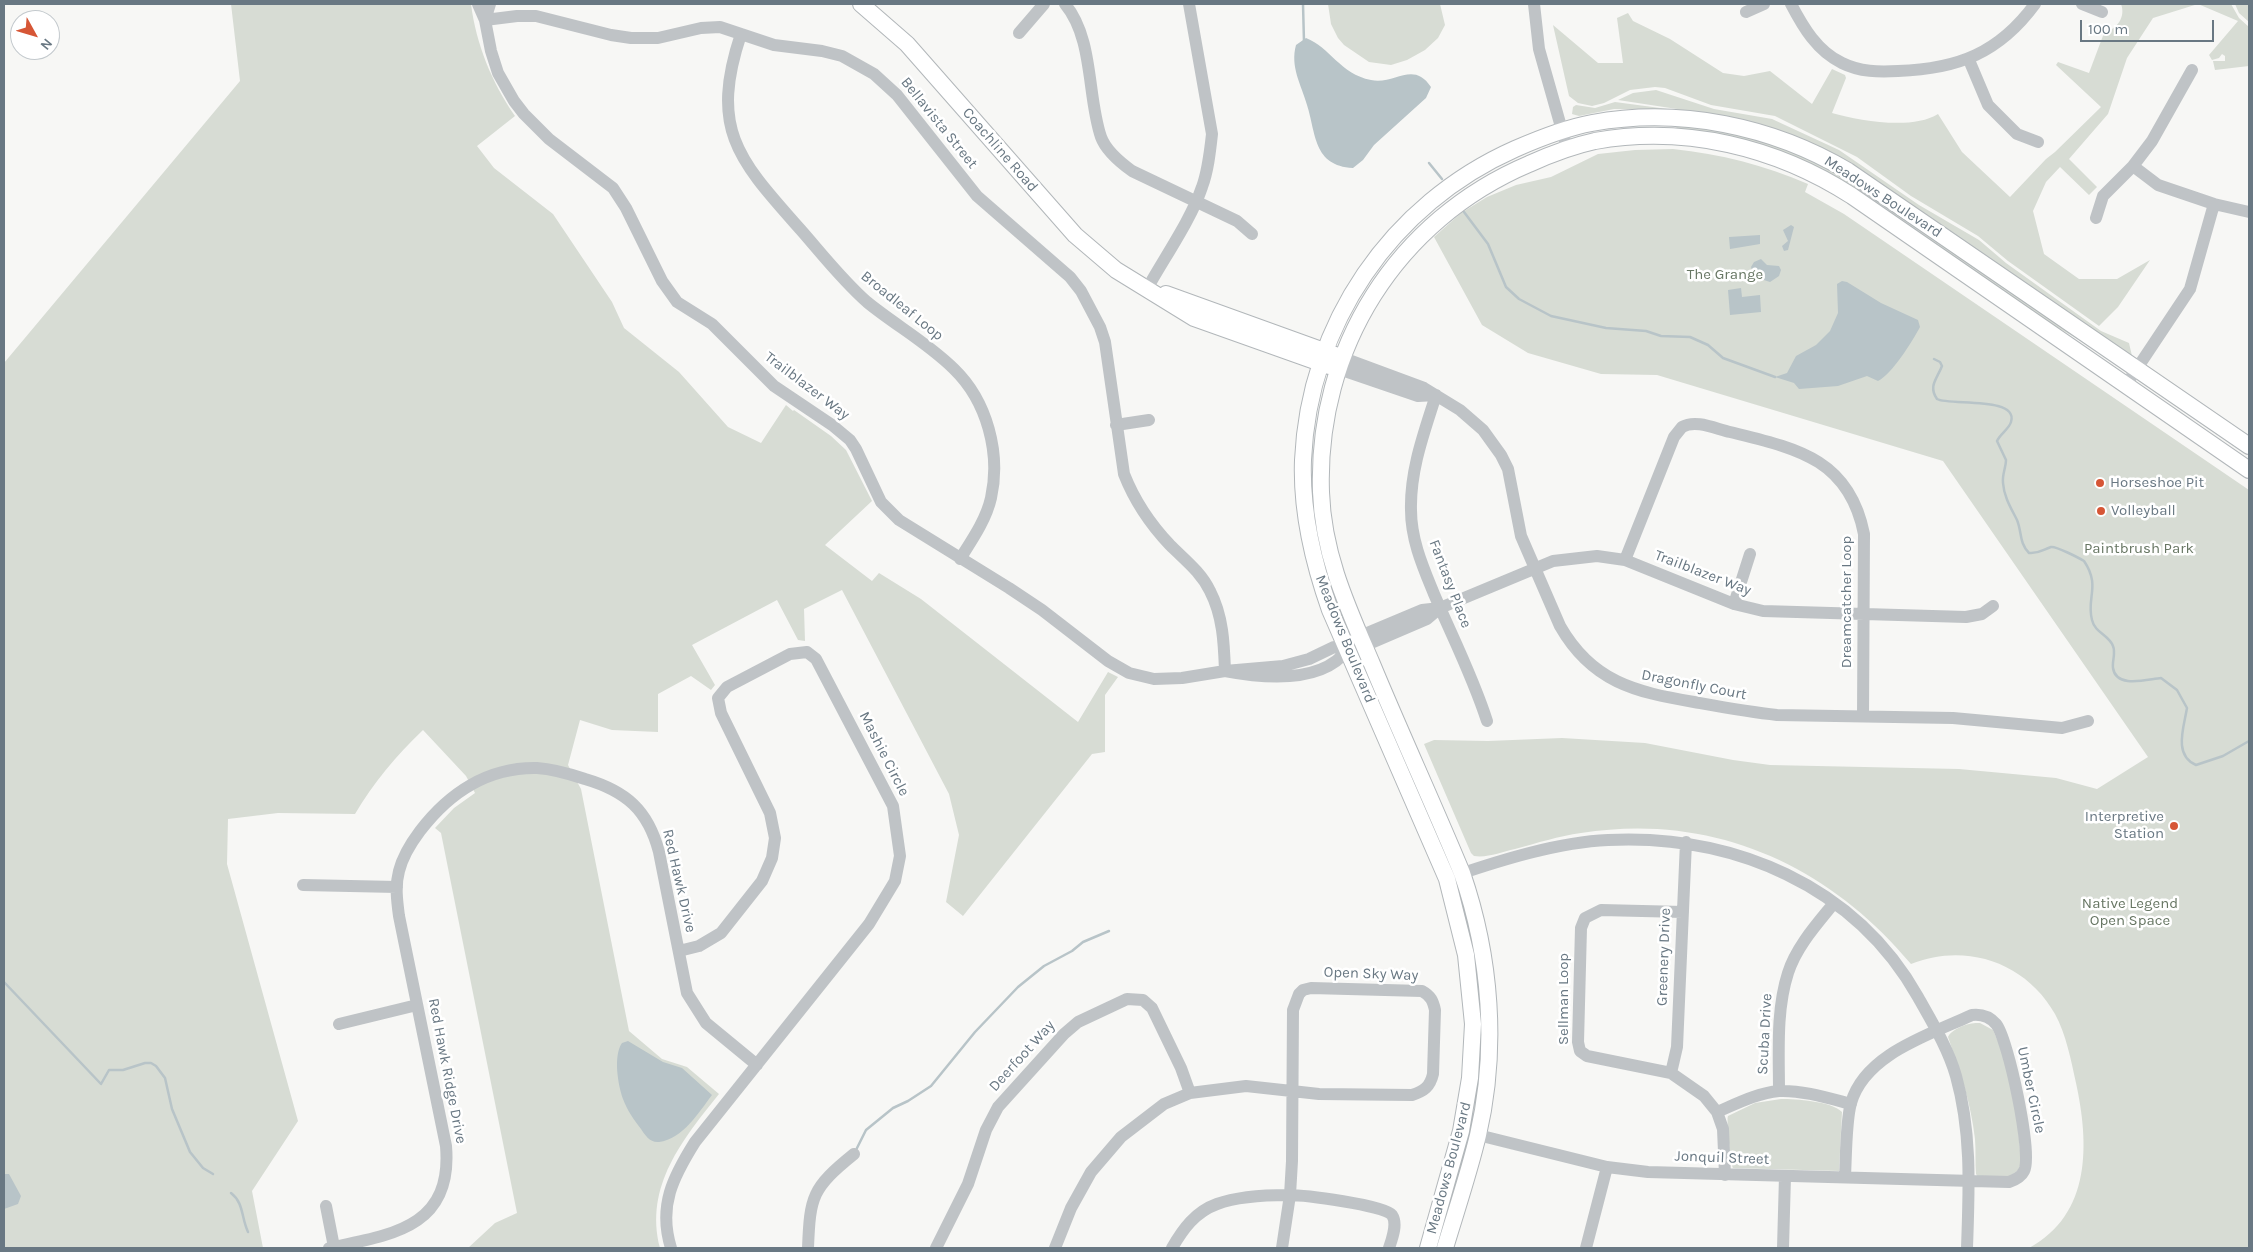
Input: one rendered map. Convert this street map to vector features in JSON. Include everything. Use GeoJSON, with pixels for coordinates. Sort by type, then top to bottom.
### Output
{"type":"FeatureCollection","features":[{"type":"Feature","properties":{"kind":"main road","name":"Coachline Road"},"geometry":{"type":"LineString","coordinates":[[861,4],[906,44],[1075,235],[1101,259],[1194,318],[1341,364]]}},
{"type":"Feature","properties":{"kind":"main road","name":"Meadows Boulevard"},"geometry":{"type":"LineString","coordinates":[[1428,1248],[1454,1160],[1467,1105],[1473,1051],[1473,1024],[1466,955],[1454,876],[1348,649],[1320,582],[1305,510],[1303,461],[1312,392],[1335,325],[1362,276],[1386,245],[1421,209],[1442,191],[1480,166],[1525,144],[1562,130],[1591,123],[1626,119],[1696,119],[1764,133],[1834,163],[1862,180],[2249,446]]}},
{"type":"Feature","properties":{"kind":"main road","name":"Meadows Boulevard"},"geometry":{"type":"LineString","coordinates":[[1445,1248],[1478,1135],[1489,1062],[1488,998],[1480,939],[1454,876],[1396,721],[1341,592],[1330,558],[1325,534],[1322,500],[1325,420],[1352,333],[1372,295],[1400,258],[1434,223],[1453,207],[1490,182],[1567,148],[1594,142],[1635,137],[1694,138],[1758,151],[1801,168],[1852,196],[2249,470]]}},
{"type":"Feature","properties":{"kind":"main road"},"geometry":{"type":"LineString","coordinates":[[1348,649],[1360,653],[1384,708],[1391,718],[1396,721]]}},
{"type":"Feature","properties":{"kind":"main road"},"geometry":{"type":"LineString","coordinates":[[1473,1024],[1478,1038],[1478,1075],[1472,1128],[1478,1135]]}},
{"type":"Feature","properties":{"kind":"street","name":"Trailblazer Way"},"geometry":{"type":"LineString","coordinates":[[478,4],[498,73],[514,101],[549,139],[613,188],[626,208],[662,281],[677,302],[712,324],[774,386],[843,433],[856,450],[876,493],[889,511],[912,529],[1042,610],[1119,669],[1140,676],[1165,680],[1225,671],[1283,666],[1296,663],[1334,647],[1348,649]]}},
{"type":"Feature","properties":{"kind":"street"},"geometry":{"type":"LineString","coordinates":[[484,20],[490,4]]}},
{"type":"Feature","properties":{"kind":"street"},"geometry":{"type":"LineString","coordinates":[[1019,33],[1044,4]]}},
{"type":"Feature","properties":{"kind":"street"},"geometry":{"type":"LineString","coordinates":[[1065,4],[1073,14],[1082,37],[1102,138],[1119,161],[1132,172],[1238,220],[1252,234]]}},
{"type":"Feature","properties":{"kind":"street"},"geometry":{"type":"LineString","coordinates":[[1146,289],[1196,202],[1203,186],[1212,134],[1189,4]]}},
{"type":"Feature","properties":{"kind":"street"},"geometry":{"type":"LineString","coordinates":[[1534,4],[1539,49],[1567,148]]}},
{"type":"Feature","properties":{"kind":"street"},"geometry":{"type":"LineString","coordinates":[[1746,12],[1764,4]]}},
{"type":"Feature","properties":{"kind":"street"},"geometry":{"type":"LineString","coordinates":[[1791,4],[1802,25],[1819,47],[1842,63],[1873,72],[1928,70],[1969,60],[2012,33],[2035,4]]}},
{"type":"Feature","properties":{"kind":"street"},"geometry":{"type":"LineString","coordinates":[[2082,4],[2102,12]]}},
{"type":"Feature","properties":{"kind":"street","name":"Bellavista Street"},"geometry":{"type":"LineString","coordinates":[[484,20],[517,16],[543,17],[611,36],[631,38],[658,38],[711,27],[731,30],[774,45],[822,51],[842,56],[874,74],[897,95],[977,196],[1070,277],[1081,290],[1100,326],[1105,342],[1121,459],[1132,493],[1142,512],[1155,528],[1194,567],[1210,591],[1221,621],[1224,638],[1225,671]]}},
{"type":"Feature","properties":{"kind":"street","name":"Broadleaf Loop"},"geometry":{"type":"LineString","coordinates":[[742,34],[729,82],[728,104],[734,140],[751,172],[856,292],[954,369],[973,392],[981,407],[992,444],[994,478],[991,499],[986,515],[960,559]]}},
{"type":"Feature","properties":{"kind":"street"},"geometry":{"type":"LineString","coordinates":[[1969,60],[1988,105],[2017,134],[2038,142]]}},
{"type":"Feature","properties":{"kind":"street"},"geometry":{"type":"LineString","coordinates":[[2096,218],[2103,196],[2133,166],[2152,141],[2192,70]]}},
{"type":"Feature","properties":{"kind":"street"},"geometry":{"type":"LineString","coordinates":[[2133,166],[2158,185],[2214,204],[2249,212]]}},
{"type":"Feature","properties":{"kind":"street"},"geometry":{"type":"LineString","coordinates":[[2126,385],[2190,289],[2214,204]]}},
{"type":"Feature","properties":{"kind":"street"},"geometry":{"type":"LineString","coordinates":[[1341,364],[1418,396],[1436,395]]}},
{"type":"Feature","properties":{"kind":"street","name":"Dragonfly Court"},"geometry":{"type":"LineString","coordinates":[[1436,395],[1472,419],[1501,455],[1512,484],[1521,536],[1560,626],[1576,650],[1597,670],[1632,689],[1751,712],[1778,715],[1953,718],[2062,728],[2088,720]]}},
{"type":"Feature","properties":{"kind":"street","name":"Fantasy Place"},"geometry":{"type":"LineString","coordinates":[[1436,395],[1415,466],[1411,511],[1416,546],[1440,608],[1479,697],[1487,721]]}},
{"type":"Feature","properties":{"kind":"street"},"geometry":{"type":"LineString","coordinates":[[1116,424],[1149,420]]}},
{"type":"Feature","properties":{"kind":"street","name":"Dreamcatcher Loop"},"geometry":{"type":"LineString","coordinates":[[1625,560],[1674,437],[1682,427],[1699,424],[1793,448],[1816,460],[1838,479],[1856,506],[1864,534],[1863,716]]}},
{"type":"Feature","properties":{"kind":"street"},"geometry":{"type":"LineString","coordinates":[[1734,604],[1750,554]]}},
{"type":"Feature","properties":{"kind":"street","name":"Trailblazer Way"},"geometry":{"type":"LineString","coordinates":[[1362,641],[1427,619],[1440,608],[1553,561],[1584,556],[1625,560],[1734,604],[1782,613],[1966,616],[1982,614],[1993,606]]}},
{"type":"Feature","properties":{"kind":"street","name":"Mashie Circle"},"geometry":{"type":"LineString","coordinates":[[671,1248],[666,1226],[666,1208],[680,1167],[695,1142],[869,924],[895,881],[900,856],[893,806],[816,659],[807,652],[790,654],[727,687],[718,698],[721,713],[770,813],[775,838],[772,858],[762,882],[720,933],[700,946],[678,951]]}},
{"type":"Feature","properties":{"kind":"street","name":"Red Hawk Drive"},"geometry":{"type":"LineString","coordinates":[[397,887],[399,871],[410,845],[438,810],[474,782],[506,771],[538,768],[567,773],[609,787],[620,793],[639,810],[654,834],[687,993],[699,1014],[713,1030],[757,1065]]}},
{"type":"Feature","properties":{"kind":"street"},"geometry":{"type":"LineString","coordinates":[[1454,876],[1570,844],[1606,840],[1646,839],[1686,842],[1713,847],[1761,862],[1785,873],[1834,903],[1869,933],[1899,967],[1937,1031],[1955,1074],[1969,1152],[1970,1182],[1967,1248]]}},
{"type":"Feature","properties":{"kind":"street","name":"Greenery Drive"},"geometry":{"type":"LineString","coordinates":[[1671,1073],[1677,1047],[1686,842]]}},
{"type":"Feature","properties":{"kind":"street"},"geometry":{"type":"LineString","coordinates":[[302,884],[397,887]]}},
{"type":"Feature","properties":{"kind":"street","name":"Red Hawk Ridge Drive"},"geometry":{"type":"LineString","coordinates":[[332,1248],[404,1230],[431,1208],[441,1190],[446,1171],[446,1146],[399,916],[397,887]]}},
{"type":"Feature","properties":{"kind":"street","name":"Scuba Drive"},"geometry":{"type":"LineString","coordinates":[[1779,1092],[1780,1031],[1783,993],[1788,972],[1799,950],[1834,903]]}},
{"type":"Feature","properties":{"kind":"street","name":"Sellman Loop"},"geometry":{"type":"LineString","coordinates":[[1683,912],[1602,910],[1585,918],[1581,928],[1578,1042],[1580,1052],[1596,1058],[1671,1073],[1704,1096],[1717,1112],[1723,1129],[1725,1175]]}},
{"type":"Feature","properties":{"kind":"street","name":"Open Sky Way"},"geometry":{"type":"LineString","coordinates":[[1282,1248],[1290,1195],[1293,1010],[1298,994],[1303,990],[1311,988],[1414,989],[1429,995],[1434,1002],[1431,1082],[1426,1090],[1412,1095],[1292,1092]]}},
{"type":"Feature","properties":{"kind":"street","name":"Deerfoot Way"},"geometry":{"type":"LineString","coordinates":[[936,1248],[968,1184],[986,1130],[998,1107],[1064,1034],[1078,1022],[1127,999],[1143,1000],[1152,1008],[1181,1068],[1190,1093]]}},
{"type":"Feature","properties":{"kind":"street"},"geometry":{"type":"LineString","coordinates":[[339,1024],[417,1006]]}},
{"type":"Feature","properties":{"kind":"street","name":"Umber Circle"},"geometry":{"type":"LineString","coordinates":[[1846,1177],[1851,1104],[1860,1082],[1880,1061],[1972,1015],[1986,1016],[1997,1024],[2007,1051],[2023,1121],[2026,1164],[2020,1177],[2009,1182],[1970,1182]]}},
{"type":"Feature","properties":{"kind":"street"},"geometry":{"type":"LineString","coordinates":[[1056,1248],[1071,1208],[1091,1172],[1115,1144],[1164,1104],[1190,1093],[1246,1086],[1292,1092]]}},
{"type":"Feature","properties":{"kind":"street"},"geometry":{"type":"LineString","coordinates":[[1717,1112],[1752,1098],[1779,1092],[1810,1094],[1851,1104]]}},
{"type":"Feature","properties":{"kind":"street","name":"Jonquil Street"},"geometry":{"type":"LineString","coordinates":[[1478,1135],[1607,1167],[1648,1172],[1970,1182]]}},
{"type":"Feature","properties":{"kind":"street"},"geometry":{"type":"LineString","coordinates":[[808,1248],[809,1211],[813,1200],[831,1172],[854,1154]]}},
{"type":"Feature","properties":{"kind":"street"},"geometry":{"type":"LineString","coordinates":[[1586,1248],[1607,1167]]}},
{"type":"Feature","properties":{"kind":"street"},"geometry":{"type":"LineString","coordinates":[[1783,1248],[1785,1176]]}},
{"type":"Feature","properties":{"kind":"street"},"geometry":{"type":"LineString","coordinates":[[1172,1248],[1182,1231],[1194,1218],[1216,1204],[1245,1197],[1290,1195],[1373,1206],[1392,1215],[1394,1229],[1390,1248]]}},
{"type":"Feature","properties":{"kind":"street"},"geometry":{"type":"LineString","coordinates":[[326,1206],[332,1248]]}},
{"type":"Feature","properties":{"kind":"green space"},"geometry":{"type":"Polygon","coordinates":[[[231,4],[471,4],[473,19],[486,63],[499,90],[515,116],[477,146],[494,168],[553,214],[612,302],[624,328],[679,372],[728,427],[761,443],[786,405],[831,436],[846,450],[872,501],[825,545],[872,581],[879,573],[921,599],[1078,722],[1108,672],[1118,677],[1105,695],[1105,752],[1092,754],[963,916],[946,902],[959,835],[949,794],[842,590],[804,609],[805,641],[798,640],[777,600],[692,645],[715,685],[711,690],[691,676],[658,694],[658,732],[612,730],[580,720],[568,765],[581,789],[629,1031],[662,1059],[687,1067],[719,1094],[680,1146],[662,1184],[657,1204],[656,1225],[660,1248],[468,1248],[495,1223],[517,1213],[441,833],[435,828],[454,808],[475,793],[466,776],[423,730],[386,770],[355,814],[278,813],[228,819],[227,864],[298,1121],[252,1191],[263,1248],[4,1248],[4,363],[240,81],[231,4]]]}},
{"type":"Feature","properties":{"kind":"green space"},"geometry":{"type":"Polygon","coordinates":[[[1328,4],[1440,4],[1445,25],[1438,38],[1425,50],[1407,60],[1391,65],[1369,62],[1344,45],[1338,38],[1331,24],[1328,4]]]}},
{"type":"Feature","properties":{"kind":"green space"},"geometry":{"type":"Polygon","coordinates":[[[2121,4],[2198,4],[2153,18],[2127,58],[2108,114],[2069,159],[2097,187],[2089,195],[2060,167],[2046,182],[2033,211],[2044,254],[2079,279],[2117,279],[2150,260],[2118,307],[2099,326],[2008,261],[1978,236],[1911,196],[1857,157],[1775,116],[1711,105],[1665,88],[1655,87],[1630,90],[1604,103],[1592,106],[1578,103],[1569,96],[1553,25],[1598,63],[1623,63],[1617,18],[1628,13],[1633,21],[1670,39],[1723,73],[1744,76],[1770,71],[1812,104],[1832,69],[1845,75],[1846,78],[1832,113],[1857,119],[1901,123],[1915,122],[1938,114],[1962,152],[2010,197],[2046,159],[2101,107],[2056,65],[2058,62],[2089,73],[2104,33],[2113,29],[2121,18],[2121,4]]]}},
{"type":"Feature","properties":{"kind":"green space"},"geometry":{"type":"Polygon","coordinates":[[[2198,4],[2231,4],[2239,18],[2249,27],[2249,66],[2215,70],[2213,61],[2225,61],[2225,56],[2222,54],[2219,58],[2212,60],[2209,55],[2238,21],[2198,4]]]}},
{"type":"Feature","properties":{"kind":"green space"},"geometry":{"type":"Polygon","coordinates":[[[2235,4],[2249,4],[2249,22],[2239,13],[2235,4]]]}},
{"type":"Feature","properties":{"kind":"green space"},"geometry":{"type":"Polygon","coordinates":[[[1656,90],[1714,109],[1772,119],[1839,150],[1919,205],[1979,240],[2006,263],[2101,331],[2129,343],[2132,356],[1868,176],[1677,111],[1677,109],[1618,100],[1633,93],[1656,90]]]}},
{"type":"Feature","properties":{"kind":"green space"},"geometry":{"type":"Polygon","coordinates":[[[1615,102],[1675,110],[1614,109],[1579,116],[1572,114],[1573,107],[1576,105],[1595,108],[1615,102]]]}},
{"type":"Feature","properties":{"kind":"green space"},"geometry":{"type":"Polygon","coordinates":[[[1677,123],[1727,128],[1828,164],[2086,344],[2033,313],[1854,190],[1676,131],[1677,123]]]}},
{"type":"Feature","properties":{"kind":"green space"},"geometry":{"type":"Polygon","coordinates":[[[1673,149],[1742,161],[1808,184],[1805,192],[1844,214],[2249,490],[2249,1248],[2029,1248],[2050,1234],[2065,1216],[2075,1197],[2081,1175],[2083,1129],[2072,1065],[2059,1022],[2043,996],[2028,981],[2011,970],[1992,961],[1973,956],[1952,955],[1911,964],[1878,929],[1843,898],[1804,873],[1764,853],[1721,839],[1676,831],[1629,828],[1573,834],[1489,855],[1474,856],[1471,853],[1424,744],[1434,740],[1488,741],[1562,738],[1645,743],[1770,765],[1959,769],[2056,778],[2097,789],[2148,757],[1943,461],[1657,375],[1601,374],[1528,353],[1482,325],[1434,237],[1461,213],[1487,197],[1516,185],[1551,177],[1598,154],[1635,150],[1673,149]]]}},
{"type":"Feature","properties":{"kind":"green space"},"geometry":{"type":"Polygon","coordinates":[[[1980,1023],[1993,1030],[2000,1046],[2016,1105],[2021,1162],[2019,1169],[2009,1178],[1978,1177],[1976,1174],[1975,1139],[1971,1113],[1948,1037],[1953,1031],[1962,1026],[1980,1023]]]}},
{"type":"Feature","properties":{"kind":"green space"},"geometry":{"type":"Polygon","coordinates":[[[1781,1099],[1822,1103],[1837,1108],[1842,1112],[1839,1171],[1733,1168],[1728,1116],[1755,1103],[1781,1099]]]}},
{"type":"Feature","properties":{"kind":"shaded area"},"geometry":{"type":"Polygon","coordinates":[[[1306,38],[1360,77],[1380,81],[1410,74],[1424,79],[1431,87],[1426,98],[1374,145],[1363,160],[1353,168],[1340,166],[1330,161],[1323,155],[1318,146],[1294,61],[1296,45],[1306,38]]]}},
{"type":"Feature","properties":{"kind":"shaded area"},"geometry":{"type":"Polygon","coordinates":[[[1791,225],[1794,227],[1788,250],[1784,251],[1782,246],[1788,241],[1783,230],[1791,225]]]}},
{"type":"Feature","properties":{"kind":"shaded area"},"geometry":{"type":"Polygon","coordinates":[[[1760,235],[1760,244],[1730,249],[1729,237],[1760,235]]]}},
{"type":"Feature","properties":{"kind":"shaded area"},"geometry":{"type":"Polygon","coordinates":[[[1761,259],[1767,265],[1779,266],[1781,270],[1779,276],[1770,282],[1761,279],[1758,274],[1753,272],[1751,267],[1754,262],[1761,259]]]}},
{"type":"Feature","properties":{"kind":"shaded area"},"geometry":{"type":"Polygon","coordinates":[[[1842,281],[1847,282],[1881,303],[1918,320],[1920,327],[1901,357],[1889,372],[1878,381],[1867,376],[1838,386],[1799,389],[1794,383],[1775,377],[1787,373],[1796,356],[1816,345],[1830,331],[1838,313],[1837,284],[1842,281]]]}},
{"type":"Feature","properties":{"kind":"shaded area"},"geometry":{"type":"Polygon","coordinates":[[[1741,288],[1742,297],[1760,295],[1761,312],[1730,315],[1728,290],[1741,288]]]}},
{"type":"Feature","properties":{"kind":"shaded area"},"geometry":{"type":"Polygon","coordinates":[[[628,1041],[663,1062],[682,1068],[712,1095],[690,1124],[668,1140],[656,1142],[648,1138],[633,1118],[625,1103],[619,1086],[617,1063],[622,1043],[628,1041]]]}},
{"type":"Feature","properties":{"kind":"shaded area"},"geometry":{"type":"Polygon","coordinates":[[[4,1174],[9,1174],[21,1196],[18,1204],[4,1209],[4,1174]]]}},
{"type":"Feature","properties":{"kind":"waterway"},"geometry":{"type":"LineString","coordinates":[[1303,4],[1304,42]]}},
{"type":"Feature","properties":{"kind":"waterway"},"geometry":{"type":"LineString","coordinates":[[1429,163],[1442,179]]}},
{"type":"Feature","properties":{"kind":"waterway"},"geometry":{"type":"LineString","coordinates":[[1464,212],[1488,244],[1506,287],[1519,299],[1551,316],[1606,328],[1646,331],[1661,336],[1690,337],[1708,345],[1723,358],[1775,377]]}},
{"type":"Feature","properties":{"kind":"waterway"},"geometry":{"type":"LineString","coordinates":[[1934,359],[1940,362],[1942,366],[1933,386],[1937,399],[1994,405],[2004,408],[2011,414],[2010,425],[1997,441],[2006,460],[2003,480],[2005,493],[2019,524],[2022,541],[2029,553],[2054,547],[2084,561],[2092,578],[2092,620],[2096,628],[2113,646],[2113,668],[2115,674],[2120,679],[2126,681],[2161,678],[2177,690],[2187,708],[2182,732],[2182,748],[2184,755],[2196,765],[2223,756],[2249,741]]}},
{"type":"Feature","properties":{"kind":"waterway"},"geometry":{"type":"LineString","coordinates":[[856,1150],[866,1130],[893,1108],[931,1086],[975,1032],[1018,987],[1044,966],[1072,951],[1083,942],[1109,931]]}},
{"type":"Feature","properties":{"kind":"waterway"},"geometry":{"type":"LineString","coordinates":[[4,982],[101,1084],[109,1070],[123,1070],[145,1063],[151,1063],[156,1066],[165,1078],[172,1109],[190,1152],[203,1168],[213,1174]]}},
{"type":"Feature","properties":{"kind":"waterway"},"geometry":{"type":"LineString","coordinates":[[231,1193],[238,1201],[248,1232]]}},
{"type":"Feature","properties":{"kind":"place","name":"Horseshoe Pit"},"geometry":{"type":"Point","coordinates":[2100,483]}},
{"type":"Feature","properties":{"kind":"place","name":"Volleyball"},"geometry":{"type":"Point","coordinates":[2101,511]}},
{"type":"Feature","properties":{"kind":"place","name":"Interpretive Station"},"geometry":{"type":"Point","coordinates":[2174,826]}},
{"type":"Feature","properties":{"kind":"park label","name":"The Grange"},"geometry":{"type":"Point","coordinates":[1725,275]}},
{"type":"Feature","properties":{"kind":"park label","name":"Paintbrush Park"},"geometry":{"type":"Point","coordinates":[2139,549]}},
{"type":"Feature","properties":{"kind":"park label","name":"Native Legend Open Space"},"geometry":{"type":"Point","coordinates":[2130,912]}}]}
